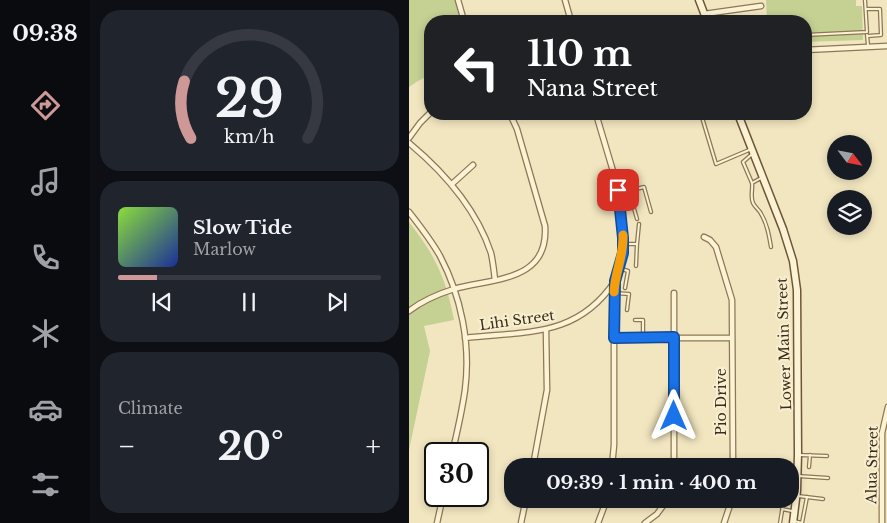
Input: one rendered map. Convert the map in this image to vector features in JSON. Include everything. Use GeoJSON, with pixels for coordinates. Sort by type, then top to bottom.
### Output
{"type":"FeatureCollection","features":[{"type":"Feature","properties":{"kind":"street"},"geometry":{"type":"LineString","coordinates":[[458,0],[462,15]]}},
{"type":"Feature","properties":{"kind":"street"},"geometry":{"type":"LineString","coordinates":[[565,0],[569,15]]}},
{"type":"Feature","properties":{"kind":"street"},"geometry":{"type":"LineString","coordinates":[[699,0],[704,14],[761,6]]}},
{"type":"Feature","properties":{"kind":"street"},"geometry":{"type":"LineString","coordinates":[[812,50],[887,46]]}},
{"type":"Feature","properties":{"kind":"street"},"geometry":{"type":"LineString","coordinates":[[409,138],[424,119]]}},
{"type":"Feature","properties":{"kind":"street"},"geometry":{"type":"LineString","coordinates":[[409,311],[421,303],[454,289],[520,274],[532,266],[543,248],[545,233],[517,128],[513,120]]}},
{"type":"Feature","properties":{"kind":"street"},"geometry":{"type":"LineString","coordinates":[[598,120],[619,194],[623,244],[614,293],[612,458]]}},
{"type":"Feature","properties":{"kind":"street","name":"Lower Main Street"},"geometry":{"type":"LineString","coordinates":[[740,120],[789,247],[797,290],[798,458]]}},
{"type":"Feature","properties":{"kind":"street"},"geometry":{"type":"LineString","coordinates":[[409,143],[452,184],[471,211],[483,232],[491,255],[495,280]]}},
{"type":"Feature","properties":{"kind":"street"},"geometry":{"type":"LineString","coordinates":[[452,184],[473,165]]}},
{"type":"Feature","properties":{"kind":"street"},"geometry":{"type":"LineString","coordinates":[[409,212],[425,232],[439,255],[454,289],[459,306],[465,338],[466,361],[465,389],[454,442]]}},
{"type":"Feature","properties":{"kind":"street","name":"Pio Drive"},"geometry":{"type":"LineString","coordinates":[[704,237],[716,247],[730,290],[733,310],[733,458]]}},
{"type":"Feature","properties":{"kind":"street","name":"Lihi Street"},"geometry":{"type":"LineString","coordinates":[[465,338],[556,327],[577,318],[596,305],[615,281]]}},
{"type":"Feature","properties":{"kind":"street"},"geometry":{"type":"LineString","coordinates":[[674,293],[674,458]]}},
{"type":"Feature","properties":{"kind":"street"},"geometry":{"type":"LineString","coordinates":[[602,299],[614,303]]}},
{"type":"Feature","properties":{"kind":"street"},"geometry":{"type":"LineString","coordinates":[[534,458],[547,390],[546,329]]}},
{"type":"Feature","properties":{"kind":"street"},"geometry":{"type":"LineString","coordinates":[[614,338],[733,338]]}},
{"type":"Feature","properties":{"kind":"street","name":"Alua Street"},"geometry":{"type":"LineString","coordinates":[[883,523],[883,433],[887,407]]}},
{"type":"Feature","properties":{"kind":"street"},"geometry":{"type":"LineString","coordinates":[[437,523],[441,507]]}},
{"type":"Feature","properties":{"kind":"street"},"geometry":{"type":"LineString","coordinates":[[521,523],[524,508]]}},
{"type":"Feature","properties":{"kind":"street"},"geometry":{"type":"LineString","coordinates":[[598,523],[604,508]]}},
{"type":"Feature","properties":{"kind":"street"},"geometry":{"type":"LineString","coordinates":[[645,523],[661,508]]}},
{"type":"Feature","properties":{"kind":"street"},"geometry":{"type":"LineString","coordinates":[[725,523],[729,508]]}},
{"type":"Feature","properties":{"kind":"street","name":"Lower Main Street"},"geometry":{"type":"LineString","coordinates":[[793,522],[795,508]]}},
{"type":"Feature","properties":{"kind":"lane"},"geometry":{"type":"LineString","coordinates":[[865,0],[868,48]]}},
{"type":"Feature","properties":{"kind":"lane"},"geometry":{"type":"LineString","coordinates":[[812,35],[881,35],[880,9],[866,9]]}},
{"type":"Feature","properties":{"kind":"lane"},"geometry":{"type":"LineString","coordinates":[[703,120],[716,164],[752,151]]}},
{"type":"Feature","properties":{"kind":"lane"},"geometry":{"type":"LineString","coordinates":[[752,151],[743,162],[753,187],[751,192],[752,202],[760,212],[769,232],[771,247]]}},
{"type":"Feature","properties":{"kind":"lane"},"geometry":{"type":"LineString","coordinates":[[752,183],[762,178]]}},
{"type":"Feature","properties":{"kind":"lane"},"geometry":{"type":"LineString","coordinates":[[619,194],[644,187],[651,212]]}},
{"type":"Feature","properties":{"kind":"lane"},"geometry":{"type":"LineString","coordinates":[[629,190],[637,219]]}},
{"type":"Feature","properties":{"kind":"lane"},"geometry":{"type":"LineString","coordinates":[[635,266],[639,224]]}},
{"type":"Feature","properties":{"kind":"lane"},"geometry":{"type":"LineString","coordinates":[[623,244],[637,244]]}},
{"type":"Feature","properties":{"kind":"lane"},"geometry":{"type":"LineString","coordinates":[[619,268],[628,271],[625,288]]}},
{"type":"Feature","properties":{"kind":"lane"},"geometry":{"type":"LineString","coordinates":[[614,293],[629,294],[627,310]]}},
{"type":"Feature","properties":{"kind":"lane"},"geometry":{"type":"LineString","coordinates":[[635,320],[643,320],[643,338]]}},
{"type":"Feature","properties":{"kind":"lane"},"geometry":{"type":"LineString","coordinates":[[798,454],[827,456]]}},
{"type":"Feature","properties":{"kind":"lane"},"geometry":{"type":"LineString","coordinates":[[809,467],[810,455]]}},
{"type":"Feature","properties":{"kind":"lane"},"geometry":{"type":"LineString","coordinates":[[799,478],[828,478]]}},
{"type":"Feature","properties":{"kind":"lane"},"geometry":{"type":"LineString","coordinates":[[799,496],[823,499]]}},
{"type":"Feature","properties":{"kind":"lane"},"geometry":{"type":"LineString","coordinates":[[793,522],[802,523],[807,497]]}},
{"type":"Feature","properties":{"kind":"lane"},"geometry":{"type":"LineString","coordinates":[[780,523],[782,509],[795,511]]}},
{"type":"Feature","properties":{"kind":"green space"},"geometry":{"type":"Polygon","coordinates":[[[409,0],[455,0],[459,15],[424,15],[424,78],[409,87],[409,0]]]}},
{"type":"Feature","properties":{"kind":"green space"},"geometry":{"type":"Polygon","coordinates":[[[766,0],[856,0],[856,6],[862,6],[863,40],[812,42],[812,15],[767,15],[766,0]]]}},
{"type":"Feature","properties":{"kind":"green space"},"geometry":{"type":"Polygon","coordinates":[[[409,222],[433,256],[443,279],[454,320],[424,326],[430,351],[409,450],[409,222]]]}},
{"type":"Feature","properties":{"kind":"slow traffic"},"geometry":{"type":"LineString","coordinates":[[614,292],[623,253],[623,235]]}},
{"type":"Feature","properties":{"kind":"route"},"geometry":{"type":"LineString","coordinates":[[618,190],[623,253],[615,281],[614,338],[674,337],[674,416]]}}]}
